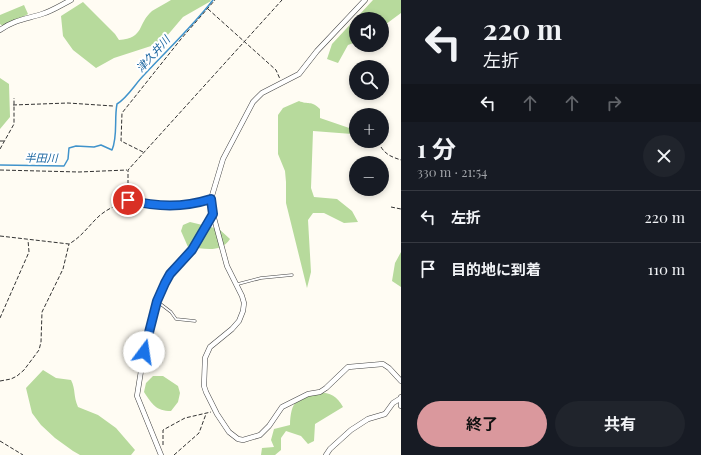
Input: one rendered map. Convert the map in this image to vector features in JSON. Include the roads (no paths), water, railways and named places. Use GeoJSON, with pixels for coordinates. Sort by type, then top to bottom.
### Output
{"type":"FeatureCollection","features":[{"type":"Feature","properties":{"kind":"street"},"geometry":{"type":"LineString","coordinates":[[0,30],[18,19],[49,12],[70,0]]}},
{"type":"Feature","properties":{"kind":"street"},"geometry":{"type":"LineString","coordinates":[[365,0],[317,51],[299,74],[262,93],[253,102],[223,159],[211,199],[213,214],[227,266],[242,296],[244,311],[239,321],[232,329],[210,347],[205,358],[204,386],[216,411],[229,432],[238,440],[243,440],[260,435],[269,426],[282,407],[308,394],[320,392],[348,367],[383,364],[389,368],[401,381]]}},
{"type":"Feature","properties":{"kind":"street"},"geometry":{"type":"LineString","coordinates":[[128,200],[174,206],[197,204],[211,199]]}},
{"type":"Feature","properties":{"kind":"street"},"geometry":{"type":"LineString","coordinates":[[160,455],[137,396],[144,352],[157,301],[170,274],[192,250],[213,214]]}},
{"type":"Feature","properties":{"kind":"street"},"geometry":{"type":"LineString","coordinates":[[401,398],[401,406]]}},
{"type":"Feature","properties":{"kind":"street"},"geometry":{"type":"LineString","coordinates":[[326,455],[330,449],[351,430],[368,419],[385,414],[393,403],[401,398]]}},
{"type":"Feature","properties":{"kind":"lane"},"geometry":{"type":"LineString","coordinates":[[236,285],[261,278],[292,275]]}},
{"type":"Feature","properties":{"kind":"lane"},"geometry":{"type":"LineString","coordinates":[[157,301],[171,312],[176,319],[195,321]]}},
{"type":"Feature","properties":{"kind":"waterway","name":"津久井川"},"geometry":{"type":"LineString","coordinates":[[0,165],[64,166],[68,159],[69,148],[76,146],[94,147],[101,145],[112,150],[115,139],[117,104],[128,94],[213,0]]}},
{"type":"Feature","properties":{"kind":"water label","name":"半田川"},"geometry":{"type":"Point","coordinates":[41,158]}}]}
